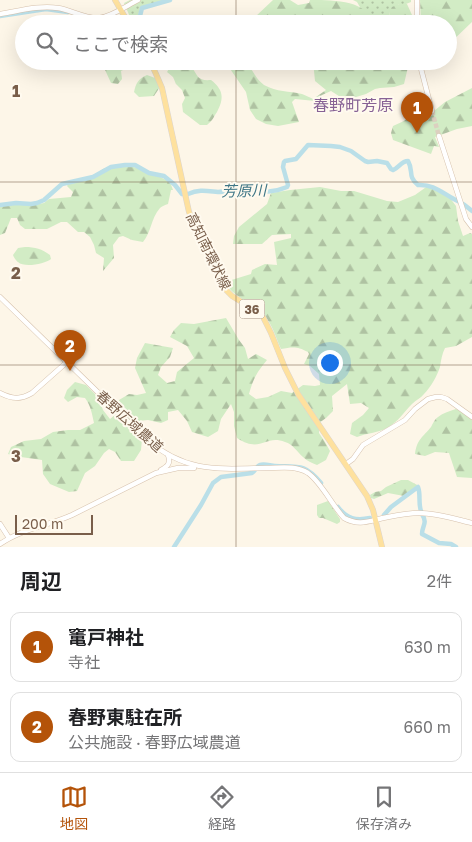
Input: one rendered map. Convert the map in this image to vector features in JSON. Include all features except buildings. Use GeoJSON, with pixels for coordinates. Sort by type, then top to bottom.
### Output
{"type":"FeatureCollection","features":[{"type":"Feature","properties":{"kind":"main road"},"geometry":{"type":"LineString","coordinates":[[115,0],[124,15]]}},
{"type":"Feature","properties":{"kind":"main road","name":"高知南環状線"},"geometry":{"type":"LineString","coordinates":[[154,70],[162,88],[189,212],[220,279],[232,296],[262,317],[272,333],[284,368],[294,389],[367,496],[373,510],[382,547]]}},
{"type":"Feature","properties":{"kind":"street"},"geometry":{"type":"LineString","coordinates":[[108,15],[138,0]]}},
{"type":"Feature","properties":{"kind":"street"},"geometry":{"type":"LineString","coordinates":[[417,0],[417,15]]}},
{"type":"Feature","properties":{"kind":"street"},"geometry":{"type":"LineString","coordinates":[[0,14],[48,7],[82,15]]}},
{"type":"Feature","properties":{"kind":"street"},"geometry":{"type":"LineString","coordinates":[[421,70],[432,111]]}},
{"type":"Feature","properties":{"kind":"street"},"geometry":{"type":"LineString","coordinates":[[439,136],[466,219],[472,228]]}},
{"type":"Feature","properties":{"kind":"street","name":"春野広域農道"},"geometry":{"type":"LineString","coordinates":[[0,297],[146,440],[170,456],[204,468]]}},
{"type":"Feature","properties":{"kind":"street"},"geometry":{"type":"LineString","coordinates":[[0,393],[16,399],[26,397],[67,362]]}},
{"type":"Feature","properties":{"kind":"street"},"geometry":{"type":"LineString","coordinates":[[346,464],[353,459],[362,445],[405,420],[428,399],[436,397],[447,399],[472,417]]}},
{"type":"Feature","properties":{"kind":"street"},"geometry":{"type":"LineString","coordinates":[[170,456],[174,464],[170,469]]}},
{"type":"Feature","properties":{"kind":"street"},"geometry":{"type":"LineString","coordinates":[[156,473],[168,465],[170,456]]}},
{"type":"Feature","properties":{"kind":"street","name":"春野広域農道"},"geometry":{"type":"LineString","coordinates":[[0,544],[25,531],[62,520],[156,473],[178,468],[299,469],[315,480],[344,518],[356,523],[396,515],[420,513],[472,523]]}},
{"type":"Feature","properties":{"kind":"street"},"geometry":{"type":"LineString","coordinates":[[0,524],[9,538]]}},
{"type":"Feature","properties":{"kind":"green space"},"geometry":{"type":"Polygon","coordinates":[[[130,0],[165,0],[140,8],[138,15],[129,15],[124,3],[130,0]]]}},
{"type":"Feature","properties":{"kind":"green space"},"geometry":{"type":"Polygon","coordinates":[[[273,0],[290,0],[298,5],[309,3],[310,0],[328,0],[357,6],[364,10],[367,15],[307,15],[257,15],[273,0]]]}},
{"type":"Feature","properties":{"kind":"green space"},"geometry":{"type":"Polygon","coordinates":[[[353,0],[411,0],[411,2],[406,4],[399,4],[389,13],[390,15],[365,15],[357,2],[353,0]]]}},
{"type":"Feature","properties":{"kind":"green space"},"geometry":{"type":"Polygon","coordinates":[[[420,0],[472,0],[472,22],[457,36],[457,15],[421,15],[420,0]]]}},
{"type":"Feature","properties":{"kind":"green space"},"geometry":{"type":"Polygon","coordinates":[[[399,4],[407,4],[412,15],[390,15],[392,7],[399,4]]]}},
{"type":"Feature","properties":{"kind":"green space"},"geometry":{"type":"Polygon","coordinates":[[[105,70],[123,70],[121,71],[122,79],[118,84],[111,83],[105,70]]]}},
{"type":"Feature","properties":{"kind":"green space"},"geometry":{"type":"Polygon","coordinates":[[[168,70],[194,70],[199,78],[211,80],[218,87],[222,99],[213,119],[207,125],[200,125],[183,112],[182,104],[185,98],[182,90],[167,72],[168,70]]]}},
{"type":"Feature","properties":{"kind":"green space"},"geometry":{"type":"Polygon","coordinates":[[[231,70],[252,70],[264,85],[278,90],[302,94],[313,99],[326,90],[315,81],[314,70],[407,70],[404,84],[375,89],[356,97],[342,98],[331,91],[315,101],[295,99],[292,102],[299,122],[278,126],[266,124],[256,119],[250,110],[246,92],[231,70]]]}},
{"type":"Feature","properties":{"kind":"green space"},"geometry":{"type":"Polygon","coordinates":[[[147,75],[155,78],[160,87],[154,96],[139,97],[134,92],[136,86],[139,80],[147,75]]]}},
{"type":"Feature","properties":{"kind":"green space"},"geometry":{"type":"Polygon","coordinates":[[[472,88],[472,126],[435,137],[439,147],[434,146],[431,154],[393,140],[391,133],[393,126],[410,116],[434,111],[445,102],[472,88]]]}},
{"type":"Feature","properties":{"kind":"green space"},"geometry":{"type":"Polygon","coordinates":[[[117,165],[131,166],[151,173],[170,182],[173,190],[171,190],[168,204],[161,207],[157,212],[143,242],[123,236],[119,237],[113,245],[114,258],[103,271],[104,258],[96,253],[90,237],[84,232],[78,232],[67,222],[61,222],[47,229],[25,229],[20,225],[17,218],[11,218],[5,233],[0,235],[0,206],[15,204],[34,205],[44,203],[49,199],[71,197],[73,192],[67,186],[69,183],[117,165]]]}},
{"type":"Feature","properties":{"kind":"green space"},"geometry":{"type":"Polygon","coordinates":[[[429,185],[447,194],[456,206],[463,236],[472,234],[472,337],[456,346],[445,348],[434,381],[423,395],[391,426],[357,437],[350,434],[352,423],[369,408],[361,403],[350,404],[347,384],[332,396],[333,411],[319,423],[319,433],[330,451],[326,460],[317,465],[306,460],[288,443],[272,440],[252,444],[237,438],[234,426],[234,412],[231,404],[221,419],[218,431],[208,437],[192,432],[187,421],[178,410],[168,412],[168,420],[161,423],[148,420],[138,421],[142,439],[141,450],[134,461],[121,461],[115,452],[109,449],[95,466],[85,473],[77,491],[69,492],[50,484],[43,474],[42,460],[8,454],[11,447],[24,441],[41,439],[53,432],[80,430],[94,423],[90,407],[85,398],[77,397],[68,402],[64,398],[67,390],[75,382],[86,385],[98,397],[103,410],[110,419],[116,414],[119,400],[129,394],[146,393],[135,368],[137,358],[145,343],[173,348],[170,357],[161,367],[158,375],[167,383],[175,381],[177,372],[194,358],[187,346],[170,337],[181,323],[194,324],[226,318],[245,348],[248,359],[256,354],[267,360],[256,376],[249,394],[256,399],[268,397],[281,391],[292,393],[303,385],[320,385],[319,374],[310,366],[304,364],[309,354],[308,352],[294,348],[281,349],[266,318],[258,309],[233,293],[225,282],[251,274],[252,270],[265,264],[277,265],[274,242],[291,238],[291,234],[272,235],[262,244],[233,244],[234,236],[239,227],[267,204],[271,193],[320,187],[341,191],[354,191],[387,201],[398,202],[415,195],[429,185]]]}},
{"type":"Feature","properties":{"kind":"green space"},"geometry":{"type":"Polygon","coordinates":[[[25,247],[41,250],[50,255],[51,259],[34,265],[21,264],[13,255],[18,248],[25,247]]]}},
{"type":"Feature","properties":{"kind":"green space"},"geometry":{"type":"Polygon","coordinates":[[[456,409],[472,418],[472,478],[457,477],[449,453],[435,452],[425,456],[415,454],[419,442],[436,419],[444,413],[456,409]]]}},
{"type":"Feature","properties":{"kind":"green space"},"geometry":{"type":"Polygon","coordinates":[[[401,480],[408,480],[419,486],[404,496],[388,493],[374,499],[371,498],[370,495],[375,492],[381,491],[401,480]]]}},
{"type":"Feature","properties":{"kind":"green space"},"geometry":{"type":"Polygon","coordinates":[[[328,501],[340,519],[340,522],[337,524],[319,518],[317,515],[317,505],[328,501]]]}},
{"type":"Feature","properties":{"kind":"waterway"},"geometry":{"type":"LineString","coordinates":[[140,15],[142,8],[170,0]]}},
{"type":"Feature","properties":{"kind":"waterway"},"geometry":{"type":"LineString","coordinates":[[0,16],[46,9],[68,12]]}},
{"type":"Feature","properties":{"kind":"waterway","name":"芳原川"},"geometry":{"type":"LineString","coordinates":[[188,194],[199,191],[218,192],[238,189],[268,191],[287,187],[283,167],[285,161],[296,159],[308,145],[331,146],[351,151],[368,162],[387,163],[393,170],[408,161],[413,179],[418,185],[436,188],[472,211]]}},
{"type":"Feature","properties":{"kind":"waterway","name":"芳原川"},"geometry":{"type":"LineString","coordinates":[[0,205],[37,203],[44,200],[62,184],[93,177],[111,167],[125,165],[135,165],[149,173],[164,176],[184,194]]}},
{"type":"Feature","properties":{"kind":"waterway"},"geometry":{"type":"LineString","coordinates":[[174,547],[213,483],[221,477],[252,473],[263,464],[300,467],[310,472],[321,483]]}},
{"type":"Feature","properties":{"kind":"waterway"},"geometry":{"type":"LineString","coordinates":[[384,515],[391,507],[418,487],[421,511]]}},
{"type":"Feature","properties":{"kind":"waterway"},"geometry":{"type":"LineString","coordinates":[[338,507],[348,517],[370,518]]}},
{"type":"Feature","properties":{"kind":"waterway"},"geometry":{"type":"LineString","coordinates":[[422,514],[425,522],[422,534],[439,543],[451,544],[456,547]]}},
{"type":"Feature","properties":{"kind":"tunnel"},"geometry":{"type":"LineString","coordinates":[[432,111],[439,136]]}},
{"type":"Feature","properties":{"kind":"place","name":"竃戸神社"},"geometry":{"type":"Point","coordinates":[417,133]}},
{"type":"Feature","properties":{"kind":"place","name":"春野東駐在所"},"geometry":{"type":"Point","coordinates":[70,371]}},
{"type":"Feature","properties":{"kind":"district","name":"春野町芳原"},"geometry":{"type":"Point","coordinates":[353,105]}}]}
